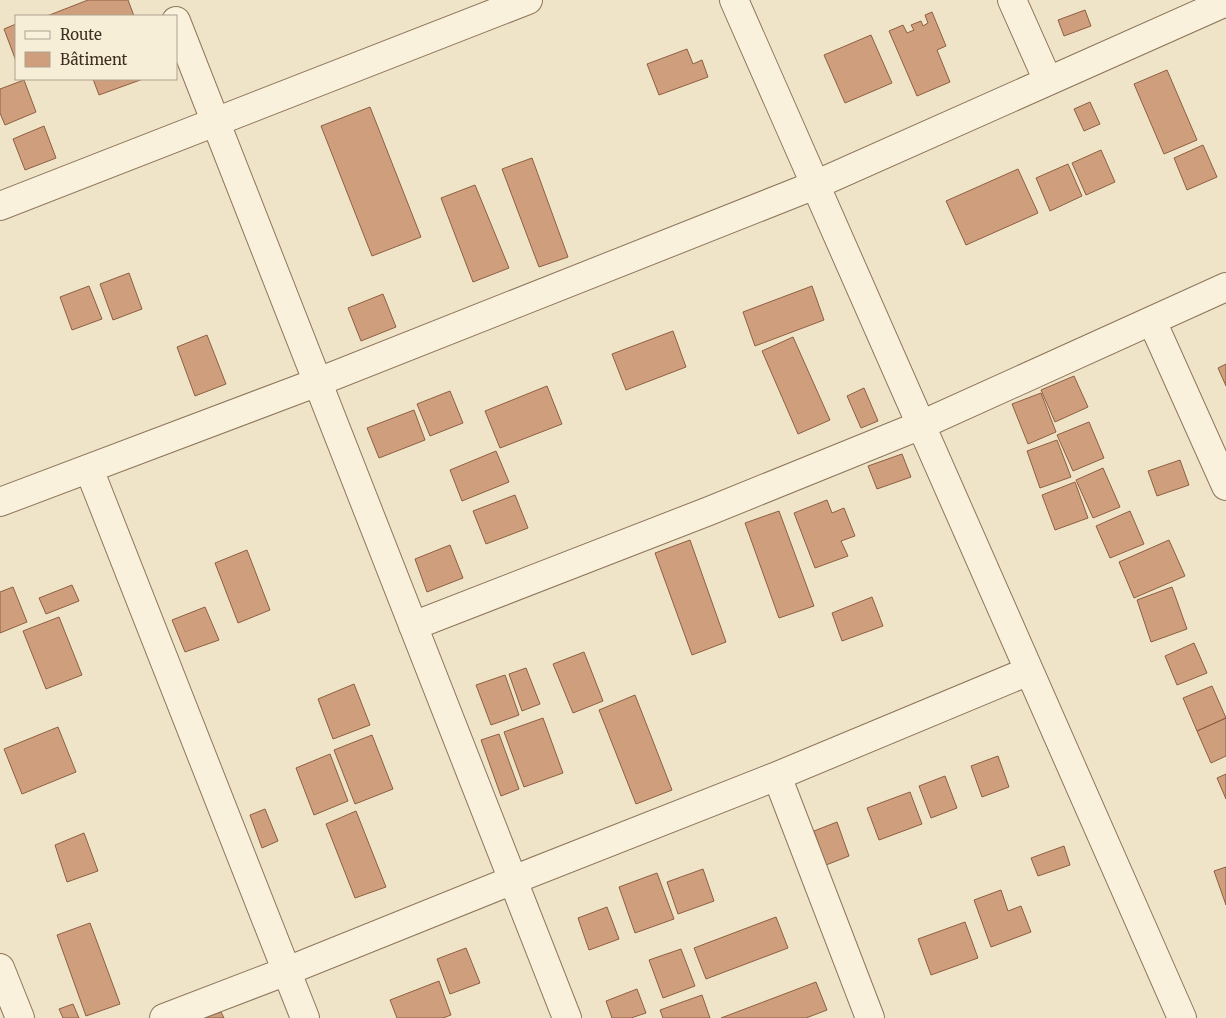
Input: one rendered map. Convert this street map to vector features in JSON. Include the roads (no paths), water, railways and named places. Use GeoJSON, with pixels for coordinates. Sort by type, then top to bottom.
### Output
{"type":"FeatureCollection","features":[{"type":"Feature","properties":{"kind":"street"},"geometry":{"type":"LineString","coordinates":[[168,0],[175,15]]}},
{"type":"Feature","properties":{"kind":"street"},"geometry":{"type":"LineString","coordinates":[[0,206],[528,0]]}},
{"type":"Feature","properties":{"kind":"street"},"geometry":{"type":"LineString","coordinates":[[734,0],[1182,1018]]}},
{"type":"Feature","properties":{"kind":"street"},"geometry":{"type":"LineString","coordinates":[[1012,0],[1048,81]]}},
{"type":"Feature","properties":{"kind":"street"},"geometry":{"type":"LineString","coordinates":[[0,502],[318,382],[815,185],[1226,2]]}},
{"type":"Feature","properties":{"kind":"street"},"geometry":{"type":"LineString","coordinates":[[178,25],[567,1018]]}},
{"type":"Feature","properties":{"kind":"street"},"geometry":{"type":"LineString","coordinates":[[413,626],[709,511],[920,424],[1226,287]]}},
{"type":"Feature","properties":{"kind":"street"},"geometry":{"type":"LineString","coordinates":[[1152,321],[1226,486]]}},
{"type":"Feature","properties":{"kind":"street"},"geometry":{"type":"LineString","coordinates":[[89,469],[305,1018]]}},
{"type":"Feature","properties":{"kind":"street"},"geometry":{"type":"LineString","coordinates":[[164,1018],[287,972],[777,776],[1029,671]]}},
{"type":"Feature","properties":{"kind":"street"},"geometry":{"type":"LineString","coordinates":[[777,776],[870,1018]]}},
{"type":"Feature","properties":{"kind":"street"},"geometry":{"type":"LineString","coordinates":[[0,968],[20,1018]]}}]}
